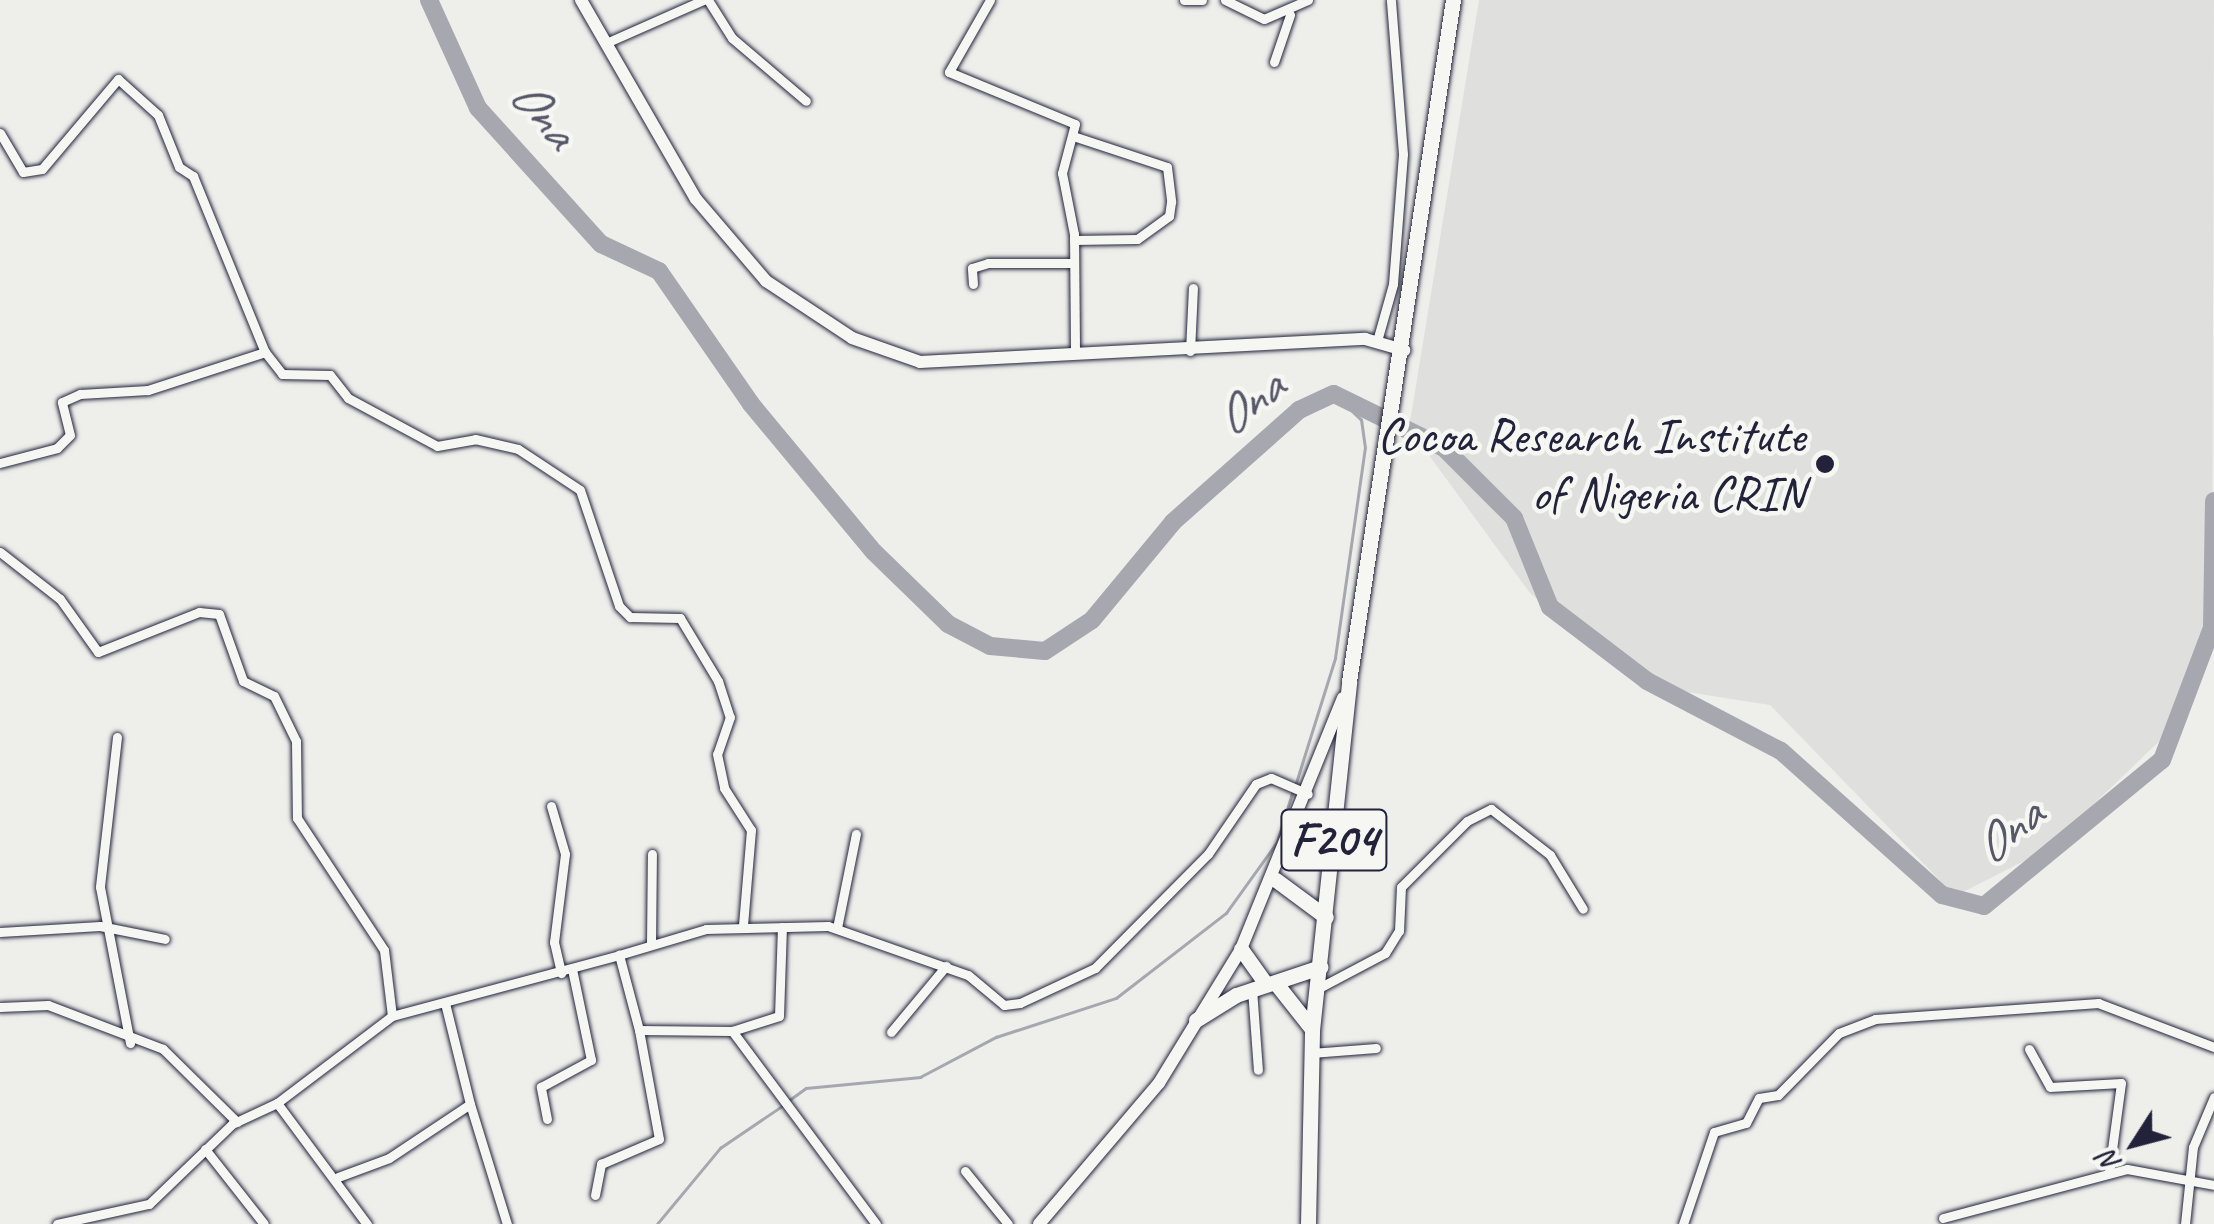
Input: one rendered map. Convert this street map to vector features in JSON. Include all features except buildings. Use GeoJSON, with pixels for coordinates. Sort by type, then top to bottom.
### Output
{"type":"FeatureCollection","features":[{"type":"Feature","properties":{"kind":"main road","name":"F204"},"geometry":{"type":"LineString","coordinates":[[1308,1224],[1310,1053],[1349,681],[1389,458],[1453,0]]}},
{"type":"Feature","properties":{"kind":"main road"},"geometry":{"type":"LineString","coordinates":[[1276,880],[1326,917]]}},
{"type":"Feature","properties":{"kind":"main road"},"geometry":{"type":"LineString","coordinates":[[1241,949],[1265,986],[1312,1030]]}},
{"type":"Feature","properties":{"kind":"main road"},"geometry":{"type":"LineString","coordinates":[[1196,1020],[1265,986],[1320,967]]}},
{"type":"Feature","properties":{"kind":"street"},"geometry":{"type":"LineString","coordinates":[[581,0],[696,199],[808,317],[920,362],[1377,341],[1404,350]]}},
{"type":"Feature","properties":{"kind":"street"},"geometry":{"type":"LineString","coordinates":[[606,43],[706,0],[732,38],[806,101]]}},
{"type":"Feature","properties":{"kind":"street"},"geometry":{"type":"LineString","coordinates":[[990,0],[950,72],[1060,113],[1075,124],[1062,173],[1074,240],[1075,354]]}},
{"type":"Feature","properties":{"kind":"street"},"geometry":{"type":"LineString","coordinates":[[1184,0],[1202,0]]}},
{"type":"Feature","properties":{"kind":"street"},"geometry":{"type":"LineString","coordinates":[[1225,0],[1264,20],[1290,15],[1308,0]]}},
{"type":"Feature","properties":{"kind":"street"},"geometry":{"type":"LineString","coordinates":[[1377,341],[1393,284],[1403,154],[1391,0]]}},
{"type":"Feature","properties":{"kind":"street"},"geometry":{"type":"LineString","coordinates":[[1274,62],[1290,15]]}},
{"type":"Feature","properties":{"kind":"street"},"geometry":{"type":"LineString","coordinates":[[0,133],[23,172],[42,168],[106,85],[118,79],[158,115],[178,167],[193,176],[254,308],[264,352],[282,374],[330,375],[348,398],[437,446],[475,439],[518,449],[580,490],[619,606],[630,617],[680,618],[718,681],[730,717],[717,754],[724,788],[751,830],[743,926]]}},
{"type":"Feature","properties":{"kind":"street"},"geometry":{"type":"LineString","coordinates":[[1073,136],[1167,168],[1171,202],[1168,216],[1137,238],[1074,240]]}},
{"type":"Feature","properties":{"kind":"street"},"geometry":{"type":"LineString","coordinates":[[973,284],[972,268],[988,263],[1074,263]]}},
{"type":"Feature","properties":{"kind":"street"},"geometry":{"type":"LineString","coordinates":[[1190,351],[1193,288]]}},
{"type":"Feature","properties":{"kind":"street"},"geometry":{"type":"LineString","coordinates":[[0,464],[56,448],[70,434],[62,402],[80,394],[148,390],[264,352]]}},
{"type":"Feature","properties":{"kind":"street"},"geometry":{"type":"LineString","coordinates":[[0,552],[60,599],[98,652],[199,612],[219,614],[243,681],[274,696],[296,741],[297,818],[384,950],[392,1016]]}},
{"type":"Feature","properties":{"kind":"street"},"geometry":{"type":"LineString","coordinates":[[1039,1224],[1148,1098],[1241,949],[1276,880],[1304,791],[1349,681]]}},
{"type":"Feature","properties":{"kind":"street"},"geometry":{"type":"LineString","coordinates":[[117,737],[100,887],[116,934],[130,1043]]}},
{"type":"Feature","properties":{"kind":"street"},"geometry":{"type":"LineString","coordinates":[[56,1224],[92,1220],[150,1204],[236,1122],[276,1103],[392,1016],[567,971],[650,944],[743,926],[837,928],[946,966],[1004,1005],[1070,986],[1208,854],[1245,793],[1263,779],[1285,780],[1304,791]]}},
{"type":"Feature","properties":{"kind":"street"},"geometry":{"type":"LineString","coordinates":[[547,1120],[541,1086],[591,1060],[567,971],[554,942],[565,854],[551,806]]}},
{"type":"Feature","properties":{"kind":"street"},"geometry":{"type":"LineString","coordinates":[[1317,990],[1385,953],[1399,930],[1400,887],[1440,844],[1491,809],[1550,856],[1583,909]]}},
{"type":"Feature","properties":{"kind":"street"},"geometry":{"type":"LineString","coordinates":[[837,928],[856,834]]}},
{"type":"Feature","properties":{"kind":"street"},"geometry":{"type":"LineString","coordinates":[[650,944],[652,854]]}},
{"type":"Feature","properties":{"kind":"street"},"geometry":{"type":"LineString","coordinates":[[0,932],[100,926],[116,934],[166,938]]}},
{"type":"Feature","properties":{"kind":"street"},"geometry":{"type":"LineString","coordinates":[[638,1030],[732,1032],[779,1016],[782,927]]}},
{"type":"Feature","properties":{"kind":"street"},"geometry":{"type":"LineString","coordinates":[[595,1195],[601,1164],[659,1139],[620,955]]}},
{"type":"Feature","properties":{"kind":"street"},"geometry":{"type":"LineString","coordinates":[[891,1032],[946,966]]}},
{"type":"Feature","properties":{"kind":"street"},"geometry":{"type":"LineString","coordinates":[[1258,1070],[1265,986]]}},
{"type":"Feature","properties":{"kind":"street"},"geometry":{"type":"LineString","coordinates":[[445,1003],[470,1104],[507,1224]]}},
{"type":"Feature","properties":{"kind":"street"},"geometry":{"type":"LineString","coordinates":[[1683,1224],[1714,1132],[1746,1122],[1758,1098],[1778,1095],[1839,1032],[1875,1019],[2098,1003],[2214,1047]]}},
{"type":"Feature","properties":{"kind":"street"},"geometry":{"type":"LineString","coordinates":[[0,1007],[48,1005],[130,1043],[163,1049],[236,1122]]}},
{"type":"Feature","properties":{"kind":"street"},"geometry":{"type":"LineString","coordinates":[[732,1032],[800,1115],[876,1224]]}},
{"type":"Feature","properties":{"kind":"street"},"geometry":{"type":"LineString","coordinates":[[1310,1053],[1376,1048]]}},
{"type":"Feature","properties":{"kind":"street"},"geometry":{"type":"LineString","coordinates":[[2029,1049],[2050,1087],[2121,1083],[2109,1172]]}},
{"type":"Feature","properties":{"kind":"street"},"geometry":{"type":"LineString","coordinates":[[2185,1224],[2191,1177],[2214,1097]]}},
{"type":"Feature","properties":{"kind":"street"},"geometry":{"type":"LineString","coordinates":[[276,1103],[338,1177],[367,1224]]}},
{"type":"Feature","properties":{"kind":"street"},"geometry":{"type":"LineString","coordinates":[[338,1177],[389,1158],[470,1104]]}},
{"type":"Feature","properties":{"kind":"street"},"geometry":{"type":"LineString","coordinates":[[206,1149],[264,1224]]}},
{"type":"Feature","properties":{"kind":"street"},"geometry":{"type":"LineString","coordinates":[[965,1170],[1008,1224]]}},
{"type":"Feature","properties":{"kind":"street"},"geometry":{"type":"LineString","coordinates":[[1943,1218],[2109,1172],[2191,1177],[2214,1185]]}},
{"type":"Feature","properties":{"kind":"street"},"geometry":{"type":"LineString","coordinates":[[1954,1214],[1964,1224]]}},
{"type":"Feature","properties":{"kind":"shaded area","name":"Cocoa Research Institute of Nigeria CRIN"},"geometry":{"type":"Polygon","coordinates":[[[1479,0],[2214,0],[2212,628],[2173,728],[2046,850],[1955,896],[1770,705],[1642,685],[1530,593],[1409,428],[1479,0]]]}},
{"type":"Feature","properties":{"kind":"waterway","name":"Ona"},"geometry":{"type":"LineString","coordinates":[[429,0],[478,108],[601,244],[659,271],[751,404],[874,552],[948,624],[990,646],[1045,651],[1092,620],[1173,522],[1299,410],[1334,394],[1444,448],[1514,518],[1550,607],[1647,681],[1781,751],[1942,895],[1984,906],[2162,760],[2212,628],[2214,501]]}},
{"type":"Feature","properties":{"kind":"waterway"},"geometry":{"type":"LineString","coordinates":[[1295,786],[1335,658],[1365,448],[1361,420],[1334,394]]}},
{"type":"Feature","properties":{"kind":"waterway"},"geometry":{"type":"LineString","coordinates":[[788,1101],[806,1088],[920,1077],[996,1037],[1116,998],[1226,913],[1277,842],[1292,793]]}},
{"type":"Feature","properties":{"kind":"waterway"},"geometry":{"type":"LineString","coordinates":[[657,1224],[720,1148],[782,1106]]}},
{"type":"Feature","properties":{"kind":"place","name":"Cocoa Research Institute of Nigeria CRIN"},"geometry":{"type":"Point","coordinates":[1825,464]}}]}
